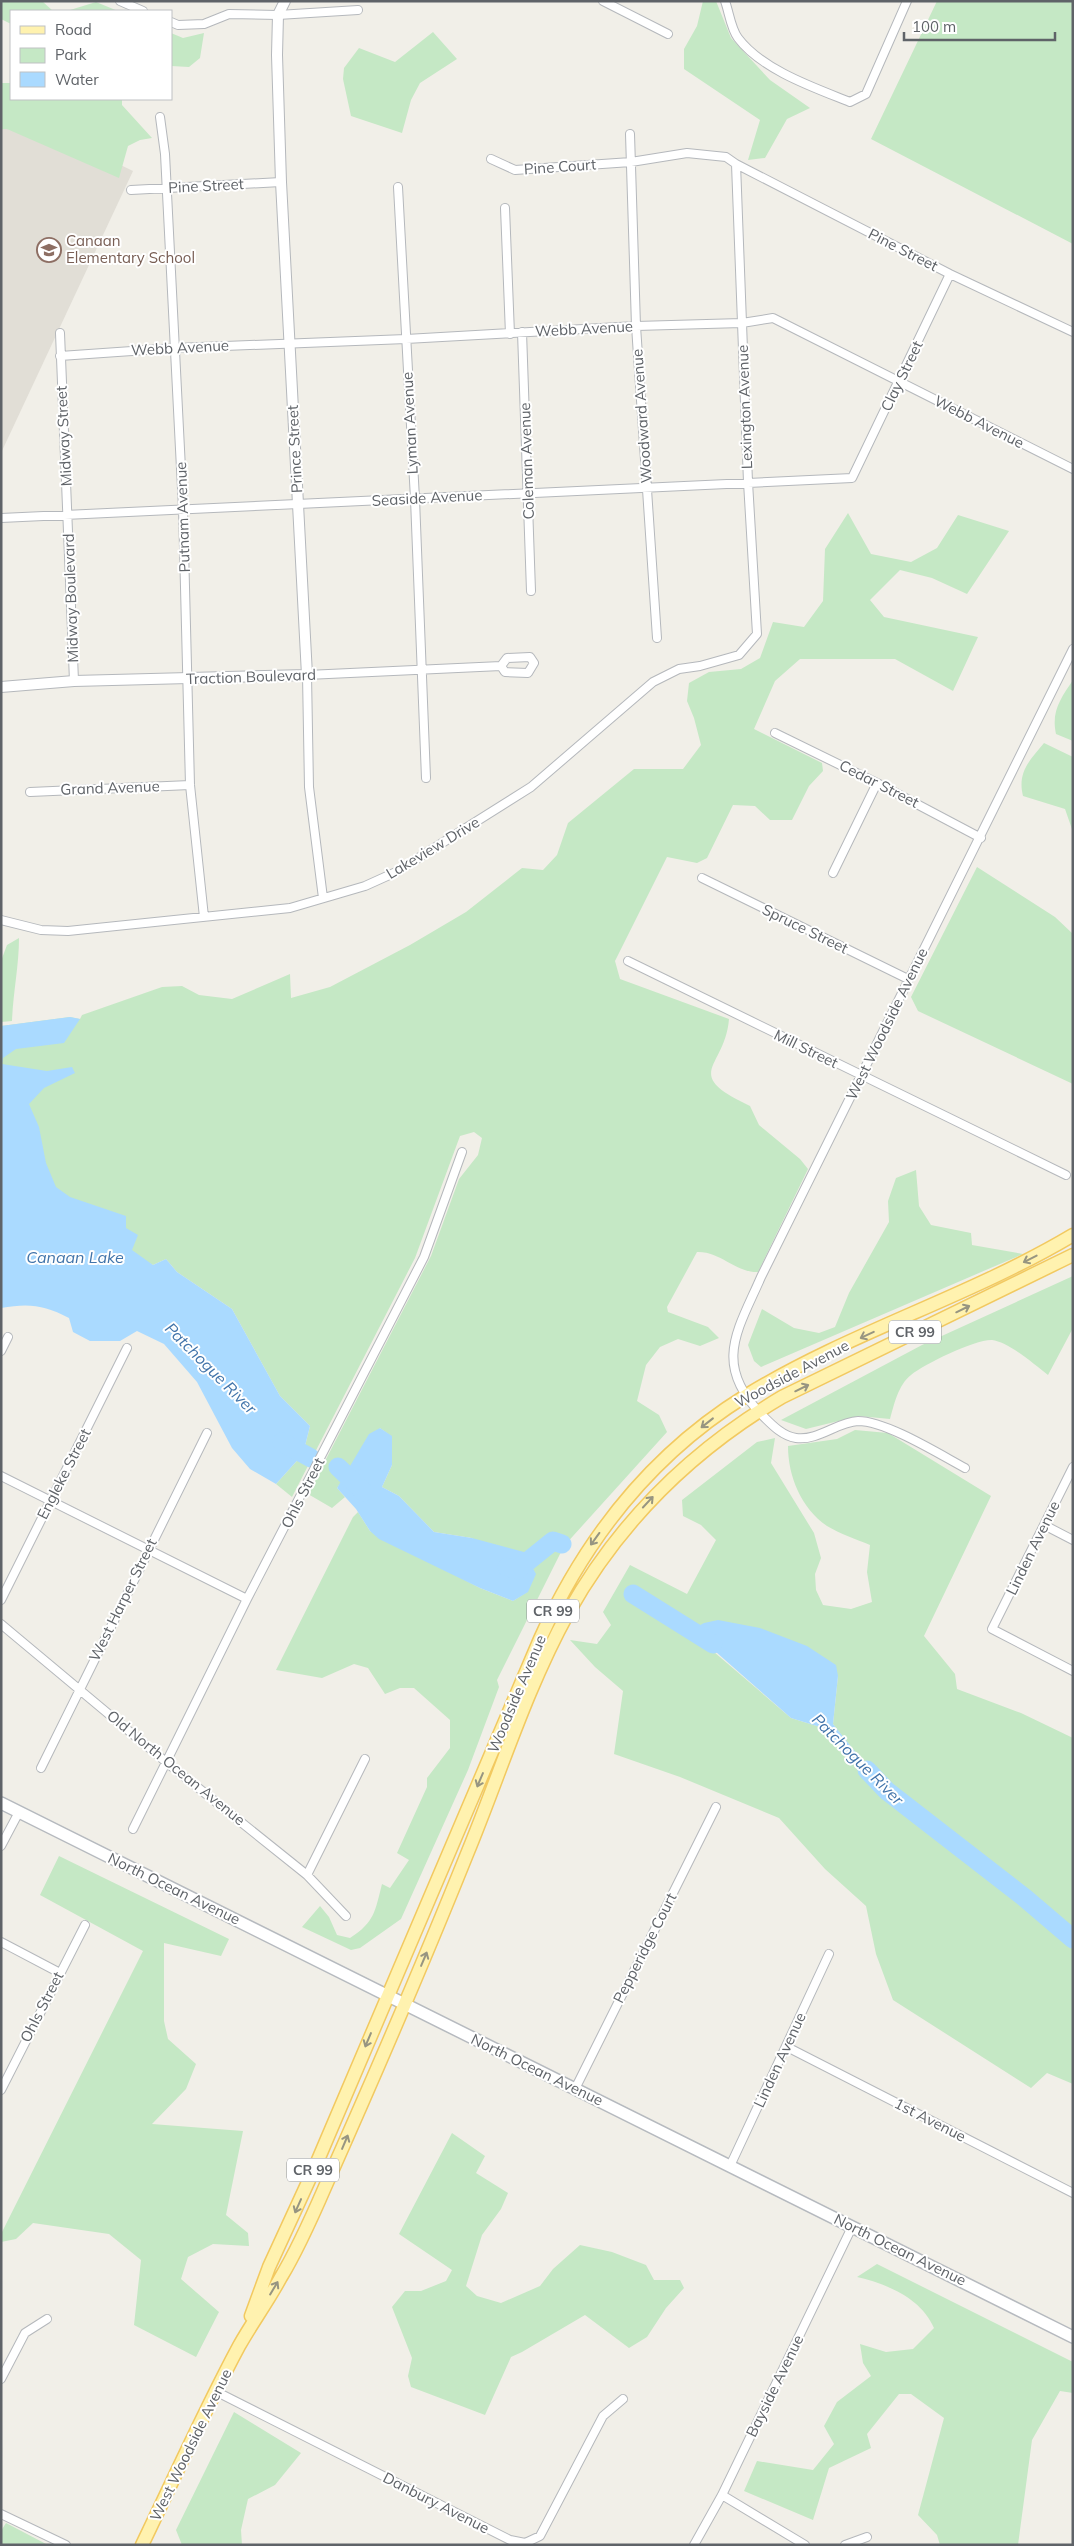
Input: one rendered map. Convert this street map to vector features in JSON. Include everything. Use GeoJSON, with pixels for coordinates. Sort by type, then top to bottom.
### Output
{"type":"FeatureCollection","features":[{"type":"Feature","properties":{"kind":"main road","name":"Woodside Avenue"},"geometry":{"type":"LineString","coordinates":[[405,2004],[543,1665],[586,1583],[618,1539],[667,1483],[753,1403],[825,1354],[1015,1266],[1073,1235]]}},
{"type":"Feature","properties":{"kind":"main road","name":"Woodside Avenue"},"geometry":{"type":"LineString","coordinates":[[387,1995],[540,1639],[574,1571],[605,1525],[654,1468],[702,1427],[1073,1255]]}},
{"type":"Feature","properties":{"kind":"main road","name":"North Ocean Avenue"},"geometry":{"type":"LineString","coordinates":[[1,1803],[1073,2337]]}},
{"type":"Feature","properties":{"kind":"main road","name":"West Woodside Avenue"},"geometry":{"type":"LineString","coordinates":[[240,2345],[269,2268],[311,2175],[387,1995]]}},
{"type":"Feature","properties":{"kind":"main road","name":"West Woodside Avenue"},"geometry":{"type":"LineString","coordinates":[[142,2545],[240,2345],[283,2274],[308,2224],[405,2004]]}},
{"type":"Feature","properties":{"kind":"street"},"geometry":{"type":"LineString","coordinates":[[120,1],[141,10]]}},
{"type":"Feature","properties":{"kind":"street","name":"Prince Street"},"geometry":{"type":"LineString","coordinates":[[286,1],[278,15],[277,55],[281,182],[307,675],[309,787],[323,898]]}},
{"type":"Feature","properties":{"kind":"street"},"geometry":{"type":"LineString","coordinates":[[603,1],[668,34]]}},
{"type":"Feature","properties":{"kind":"street"},"geometry":{"type":"LineString","coordinates":[[726,1],[737,37],[767,64],[797,81],[850,102],[866,94],[907,1]]}},
{"type":"Feature","properties":{"kind":"street"},"geometry":{"type":"LineString","coordinates":[[172,22],[178,25],[204,24],[229,14],[278,15],[358,10]]}},
{"type":"Feature","properties":{"kind":"street","name":"Putnam Avenue"},"geometry":{"type":"LineString","coordinates":[[160,117],[166,189],[183,508],[190,785],[204,916]]}},
{"type":"Feature","properties":{"kind":"street","name":"Woodward Avenue"},"geometry":{"type":"LineString","coordinates":[[630,134],[636,326],[657,638]]}},
{"type":"Feature","properties":{"kind":"street"},"geometry":{"type":"LineString","coordinates":[[631,162],[687,153],[726,157],[736,164]]}},
{"type":"Feature","properties":{"kind":"street","name":"Pine Court"},"geometry":{"type":"LineString","coordinates":[[491,159],[515,170],[631,162]]}},
{"type":"Feature","properties":{"kind":"street","name":"Pine Street"},"geometry":{"type":"LineString","coordinates":[[736,164],[950,274],[1073,332]]}},
{"type":"Feature","properties":{"kind":"street","name":"Lexington Avenue"},"geometry":{"type":"LineString","coordinates":[[700,666],[739,655],[758,634],[748,482],[736,164]]}},
{"type":"Feature","properties":{"kind":"street","name":"Pine Street"},"geometry":{"type":"LineString","coordinates":[[131,190],[281,182]]}},
{"type":"Feature","properties":{"kind":"street","name":"Lyman Avenue"},"geometry":{"type":"LineString","coordinates":[[398,187],[415,499],[426,778]]}},
{"type":"Feature","properties":{"kind":"street"},"geometry":{"type":"LineString","coordinates":[[505,208],[510,334]]}},
{"type":"Feature","properties":{"kind":"street","name":"Clay Street"},"geometry":{"type":"LineString","coordinates":[[852,478],[950,274]]}},
{"type":"Feature","properties":{"kind":"street","name":"Webb Avenue"},"geometry":{"type":"LineString","coordinates":[[60,356],[174,348],[406,340],[636,326],[742,323],[772,318],[1073,469]]}},
{"type":"Feature","properties":{"kind":"street","name":"Coleman Avenue"},"geometry":{"type":"LineString","coordinates":[[522,332],[531,591]]}},
{"type":"Feature","properties":{"kind":"street","name":"Midway Street"},"geometry":{"type":"LineString","coordinates":[[60,333],[68,516]]}},
{"type":"Feature","properties":{"kind":"street","name":"Seaside Avenue"},"geometry":{"type":"LineString","coordinates":[[1,518],[852,478]]}},
{"type":"Feature","properties":{"kind":"street","name":"Midway Boulevard"},"geometry":{"type":"LineString","coordinates":[[68,516],[74,681]]}},
{"type":"Feature","properties":{"kind":"street","name":"West Woodside Avenue"},"geometry":{"type":"LineString","coordinates":[[753,1403],[738,1378],[733,1362],[736,1334],[908,979],[981,838],[1073,649]]}},
{"type":"Feature","properties":{"kind":"street","name":"Traction Boulevard"},"geometry":{"type":"LineString","coordinates":[[1,687],[74,681],[188,680],[501,666]]}},
{"type":"Feature","properties":{"kind":"street","name":"Lakeview Drive"},"geometry":{"type":"LineString","coordinates":[[2,922],[41,930],[68,931],[290,908],[365,886],[396,872],[531,787],[653,682],[679,669],[700,666]]}},
{"type":"Feature","properties":{"kind":"street","name":"Cedar Street"},"geometry":{"type":"LineString","coordinates":[[776,733],[878,783],[981,838]]}},
{"type":"Feature","properties":{"kind":"street"},"geometry":{"type":"LineString","coordinates":[[833,873],[878,783]]}},
{"type":"Feature","properties":{"kind":"street","name":"Grand Avenue"},"geometry":{"type":"LineString","coordinates":[[30,792],[190,785]]}},
{"type":"Feature","properties":{"kind":"street","name":"Spruce Street"},"geometry":{"type":"LineString","coordinates":[[702,878],[908,979]]}},
{"type":"Feature","properties":{"kind":"street","name":"Mill Street"},"geometry":{"type":"LineString","coordinates":[[628,961],[862,1077],[1066,1175]]}},
{"type":"Feature","properties":{"kind":"street","name":"Ohls Street"},"geometry":{"type":"LineString","coordinates":[[133,1828],[424,1257],[462,1152]]}},
{"type":"Feature","properties":{"kind":"street"},"geometry":{"type":"LineString","coordinates":[[1,1350],[8,1337]]}},
{"type":"Feature","properties":{"kind":"street","name":"Engleke Street"},"geometry":{"type":"LineString","coordinates":[[1,1600],[127,1348]]}},
{"type":"Feature","properties":{"kind":"street"},"geometry":{"type":"LineString","coordinates":[[753,1403],[782,1433],[796,1438],[814,1436],[858,1421],[895,1430],[965,1468]]}},
{"type":"Feature","properties":{"kind":"street","name":"West Harper Street"},"geometry":{"type":"LineString","coordinates":[[41,1768],[207,1433]]}},
{"type":"Feature","properties":{"kind":"street","name":"Linden Avenue"},"geometry":{"type":"LineString","coordinates":[[1073,1467],[992,1630],[1073,1671]]}},
{"type":"Feature","properties":{"kind":"street"},"geometry":{"type":"LineString","coordinates":[[1,1476],[248,1600]]}},
{"type":"Feature","properties":{"kind":"street"},"geometry":{"type":"LineString","coordinates":[[1044,1525],[1073,1540]]}},
{"type":"Feature","properties":{"kind":"street","name":"Old North Ocean Avenue"},"geometry":{"type":"LineString","coordinates":[[1,1624],[166,1762],[308,1875],[346,1916]]}},
{"type":"Feature","properties":{"kind":"street"},"geometry":{"type":"LineString","coordinates":[[308,1875],[365,1759]]}},
{"type":"Feature","properties":{"kind":"street","name":"Pepperidge Court"},"geometry":{"type":"LineString","coordinates":[[574,2089],[716,1807]]}},
{"type":"Feature","properties":{"kind":"street"},"geometry":{"type":"LineString","coordinates":[[1,1846],[19,1812]]}},
{"type":"Feature","properties":{"kind":"street","name":"Ohls Street"},"geometry":{"type":"LineString","coordinates":[[1,2090],[85,1925]]}},
{"type":"Feature","properties":{"kind":"street"},"geometry":{"type":"LineString","coordinates":[[1,1942],[60,1973]]}},
{"type":"Feature","properties":{"kind":"street","name":"Linden Avenue"},"geometry":{"type":"LineString","coordinates":[[730,2166],[829,1954]]}},
{"type":"Feature","properties":{"kind":"street","name":"1st Avenue"},"geometry":{"type":"LineString","coordinates":[[787,2047],[1073,2193]]}},
{"type":"Feature","properties":{"kind":"street","name":"Bayside Avenue"},"geometry":{"type":"LineString","coordinates":[[694,2545],[722,2496],[852,2226]]}},
{"type":"Feature","properties":{"kind":"street"},"geometry":{"type":"LineString","coordinates":[[1,2379],[25,2333],[47,2320]]}},
{"type":"Feature","properties":{"kind":"street","name":"Danbury Avenue"},"geometry":{"type":"LineString","coordinates":[[216,2392],[510,2540],[525,2543],[540,2536],[603,2416],[623,2399]]}},
{"type":"Feature","properties":{"kind":"street"},"geometry":{"type":"LineString","coordinates":[[722,2496],[805,2545]]}},
{"type":"Feature","properties":{"kind":"street"},"geometry":{"type":"LineString","coordinates":[[1,2514],[66,2545]]}},
{"type":"Feature","properties":{"kind":"street"},"geometry":{"type":"LineString","coordinates":[[845,2545],[867,2537]]}},
{"type":"Feature","properties":{"kind":"shaded area","name":"Canaan Elementary School"},"geometry":{"type":"Polygon","coordinates":[[[1,107],[133,171],[1,453],[1,107]]]}},
{"type":"Feature","properties":{"kind":"green space"},"geometry":{"type":"Polygon","coordinates":[[[1,1],[42,1],[52,10],[10,10],[10,24],[1,19],[1,1]]]}},
{"type":"Feature","properties":{"kind":"green space"},"geometry":{"type":"Polygon","coordinates":[[[703,1],[716,1],[731,38],[770,80],[810,108],[787,119],[765,158],[748,160],[760,120],[684,69],[684,49],[697,26],[703,1]]]}},
{"type":"Feature","properties":{"kind":"green space"},"geometry":{"type":"Polygon","coordinates":[[[937,1],[1073,1],[1073,244],[871,139],[937,1]]]}},
{"type":"Feature","properties":{"kind":"green space"},"geometry":{"type":"Polygon","coordinates":[[[96,2],[116,10],[70,10],[96,2]]]}},
{"type":"Feature","properties":{"kind":"green space"},"geometry":{"type":"Polygon","coordinates":[[[433,32],[457,59],[420,83],[411,100],[402,133],[351,116],[343,79],[344,68],[359,48],[395,62],[433,32]]]}},
{"type":"Feature","properties":{"kind":"green space"},"geometry":{"type":"Polygon","coordinates":[[[172,33],[183,38],[204,33],[200,58],[189,67],[172,66],[172,33]]]}},
{"type":"Feature","properties":{"kind":"green space"},"geometry":{"type":"Polygon","coordinates":[[[1,83],[10,83],[10,100],[122,100],[122,105],[152,138],[140,140],[128,146],[119,178],[7,129],[1,129],[1,83]]]}},
{"type":"Feature","properties":{"kind":"green space"},"geometry":{"type":"Polygon","coordinates":[[[848,513],[871,554],[911,562],[937,548],[958,515],[1009,531],[967,594],[932,578],[900,570],[870,600],[884,617],[978,637],[953,691],[895,659],[800,659],[775,681],[754,729],[822,763],[823,771],[809,786],[792,820],[770,820],[755,806],[733,805],[707,858],[697,863],[667,857],[615,961],[620,979],[729,1019],[726,1036],[712,1069],[712,1077],[717,1086],[750,1106],[759,1125],[800,1159],[808,1169],[758,1272],[742,1269],[713,1255],[697,1252],[667,1307],[668,1312],[708,1327],[719,1338],[700,1346],[678,1339],[660,1347],[646,1365],[637,1401],[659,1415],[667,1432],[564,1546],[497,1680],[499,1687],[468,1770],[401,1919],[360,1948],[351,1950],[302,1927],[320,1906],[329,1917],[337,1935],[350,1938],[365,1927],[373,1915],[382,1884],[390,1888],[409,1860],[397,1853],[427,1787],[427,1778],[450,1748],[450,1720],[414,1688],[400,1688],[385,1694],[368,1668],[354,1664],[322,1678],[276,1670],[353,1517],[358,1512],[370,1531],[480,1588],[513,1601],[527,1592],[472,1538],[434,1532],[399,1496],[382,1487],[392,1465],[392,1437],[380,1428],[337,1488],[345,1497],[332,1508],[308,1494],[431,1256],[459,1179],[478,1155],[482,1138],[474,1132],[460,1136],[415,1258],[292,1497],[276,1484],[303,1454],[310,1426],[280,1396],[232,1309],[177,1272],[166,1259],[153,1265],[1,1183],[1,1026],[70,1017],[80,1019],[82,1015],[162,987],[182,986],[199,995],[232,999],[290,974],[291,998],[330,987],[410,945],[466,912],[522,868],[543,870],[557,855],[568,823],[634,769],[683,769],[701,745],[694,718],[687,701],[689,683],[709,672],[741,669],[760,658],[773,622],[804,627],[823,601],[825,549],[848,513]]]}},
{"type":"Feature","properties":{"kind":"green space"},"geometry":{"type":"Polygon","coordinates":[[[1073,680],[1073,741],[1056,734],[1055,718],[1058,705],[1073,680]]]}},
{"type":"Feature","properties":{"kind":"green space"},"geometry":{"type":"Polygon","coordinates":[[[1044,743],[1073,757],[1073,832],[1065,809],[1023,796],[1023,773],[1044,743]]]}},
{"type":"Feature","properties":{"kind":"green space"},"geometry":{"type":"Polygon","coordinates":[[[977,867],[1055,917],[1073,934],[1073,1084],[918,1011],[911,997],[977,867]]]}},
{"type":"Feature","properties":{"kind":"green space"},"geometry":{"type":"Polygon","coordinates":[[[19,938],[12,1021],[1,1022],[1,961],[7,945],[19,938]]]}},
{"type":"Feature","properties":{"kind":"green space"},"geometry":{"type":"Polygon","coordinates":[[[916,1170],[919,1206],[931,1225],[971,1233],[972,1245],[1023,1254],[761,1367],[754,1361],[748,1345],[762,1309],[794,1328],[819,1333],[835,1327],[849,1293],[889,1222],[888,1201],[896,1178],[916,1170]]]}},
{"type":"Feature","properties":{"kind":"green space"},"geometry":{"type":"Polygon","coordinates":[[[1073,1276],[1073,1328],[1048,1375],[1022,1354],[1006,1345],[992,1340],[984,1341],[950,1353],[911,1375],[900,1390],[890,1419],[859,1416],[806,1429],[781,1420],[922,1345],[1073,1276]]]}},
{"type":"Feature","properties":{"kind":"green space"},"geometry":{"type":"Polygon","coordinates":[[[855,1430],[888,1433],[991,1496],[924,1636],[955,1674],[957,1689],[1021,1713],[1073,1738],[1073,2084],[1047,2073],[1031,2088],[893,2000],[876,1954],[866,1906],[825,1869],[779,1818],[680,1777],[614,1754],[623,1691],[595,1667],[570,1640],[597,1644],[611,1625],[603,1612],[630,1565],[687,1594],[716,1540],[701,1525],[683,1516],[682,1500],[757,1442],[775,1438],[771,1463],[814,1533],[821,1558],[815,1574],[816,1590],[823,1605],[851,1609],[872,1602],[867,1572],[870,1545],[832,1529],[818,1519],[803,1501],[790,1469],[788,1446],[837,1439],[855,1430]],[[714,1652],[791,1718],[820,1727],[880,1784],[833,1724],[838,1676],[714,1652]]]}},
{"type":"Feature","properties":{"kind":"green space"},"geometry":{"type":"Polygon","coordinates":[[[59,1856],[229,1939],[221,1956],[164,1943],[164,2021],[168,2039],[196,2064],[186,2089],[152,2124],[243,2131],[226,2215],[248,2233],[249,2246],[213,2244],[188,2257],[181,2279],[219,2312],[196,2357],[134,2325],[141,2260],[109,2234],[33,2223],[16,2239],[1,2242],[1,2234],[143,1951],[40,1895],[59,1856]]]}},
{"type":"Feature","properties":{"kind":"green space"},"geometry":{"type":"Polygon","coordinates":[[[452,2133],[485,2156],[476,2173],[508,2193],[501,2209],[482,2235],[466,2286],[477,2296],[501,2303],[540,2286],[553,2269],[580,2245],[612,2252],[646,2265],[654,2280],[680,2280],[684,2288],[666,2308],[647,2337],[629,2348],[585,2315],[511,2357],[485,2415],[411,2387],[408,2376],[412,2358],[392,2307],[405,2291],[421,2291],[446,2281],[452,2270],[399,2234],[452,2133]]]}},
{"type":"Feature","properties":{"kind":"green space"},"geometry":{"type":"Polygon","coordinates":[[[877,2264],[1073,2362],[1073,2393],[1060,2391],[1032,2440],[1018,2545],[940,2545],[937,2535],[918,2515],[944,2418],[911,2394],[899,2394],[867,2434],[871,2448],[829,2468],[813,2520],[744,2491],[757,2461],[813,2470],[834,2444],[824,2426],[837,2402],[871,2376],[863,2363],[860,2344],[886,2352],[913,2349],[934,2328],[921,2308],[902,2294],[891,2288],[857,2277],[877,2264]]]}},
{"type":"Feature","properties":{"kind":"green space"},"geometry":{"type":"Polygon","coordinates":[[[234,2412],[301,2453],[275,2485],[248,2499],[241,2530],[242,2545],[182,2545],[176,2530],[234,2412]]]}},
{"type":"Feature","properties":{"kind":"green space"},"geometry":{"type":"Polygon","coordinates":[[[6,2523],[48,2545],[1,2545],[1,2531],[6,2523]]]}},
{"type":"Feature","properties":{"kind":"water","name":"Canaan Lake"},"geometry":{"type":"Polygon","coordinates":[[[70,1017],[80,1019],[64,1043],[16,1049],[3,1058],[2,1064],[47,1071],[72,1067],[75,1073],[44,1088],[29,1104],[39,1127],[46,1163],[56,1187],[70,1197],[126,1216],[126,1228],[138,1235],[132,1250],[153,1265],[166,1259],[177,1272],[232,1309],[280,1396],[310,1426],[303,1454],[276,1484],[250,1469],[232,1448],[197,1382],[164,1344],[137,1331],[120,1341],[90,1341],[73,1332],[69,1318],[52,1310],[36,1306],[1,1308],[1,1026],[70,1017]]]}},
{"type":"Feature","properties":{"kind":"water"},"geometry":{"type":"Polygon","coordinates":[[[380,1428],[392,1436],[392,1465],[382,1487],[399,1496],[434,1532],[472,1538],[524,1552],[536,1574],[528,1592],[513,1601],[480,1588],[379,1539],[370,1531],[356,1509],[337,1488],[369,1434],[380,1428]]]}},
{"type":"Feature","properties":{"kind":"water"},"geometry":{"type":"Polygon","coordinates":[[[718,1620],[760,1628],[807,1646],[836,1665],[838,1676],[833,1724],[884,1788],[820,1727],[791,1718],[691,1630],[704,1623],[718,1620]]]}},
{"type":"Feature","properties":{"kind":"waterway","name":"Patchogue River"},"geometry":{"type":"LineString","coordinates":[[282,1442],[311,1458]]}},
{"type":"Feature","properties":{"kind":"waterway","name":"Patchogue River"},"geometry":{"type":"LineString","coordinates":[[338,1467],[364,1492]]}},
{"type":"Feature","properties":{"kind":"waterway","name":"Patchogue River"},"geometry":{"type":"LineString","coordinates":[[507,1567],[517,1570],[553,1541],[562,1544]]}},
{"type":"Feature","properties":{"kind":"waterway","name":"Patchogue River"},"geometry":{"type":"LineString","coordinates":[[633,1594],[713,1644]]}},
{"type":"Feature","properties":{"kind":"waterway","name":"Patchogue River"},"geometry":{"type":"LineString","coordinates":[[867,1770],[887,1791],[1025,1898],[1073,1939]]}},
{"type":"Feature","properties":{"kind":"place","name":"Canaan Elementary School"},"geometry":{"type":"Point","coordinates":[49,250]}}]}
